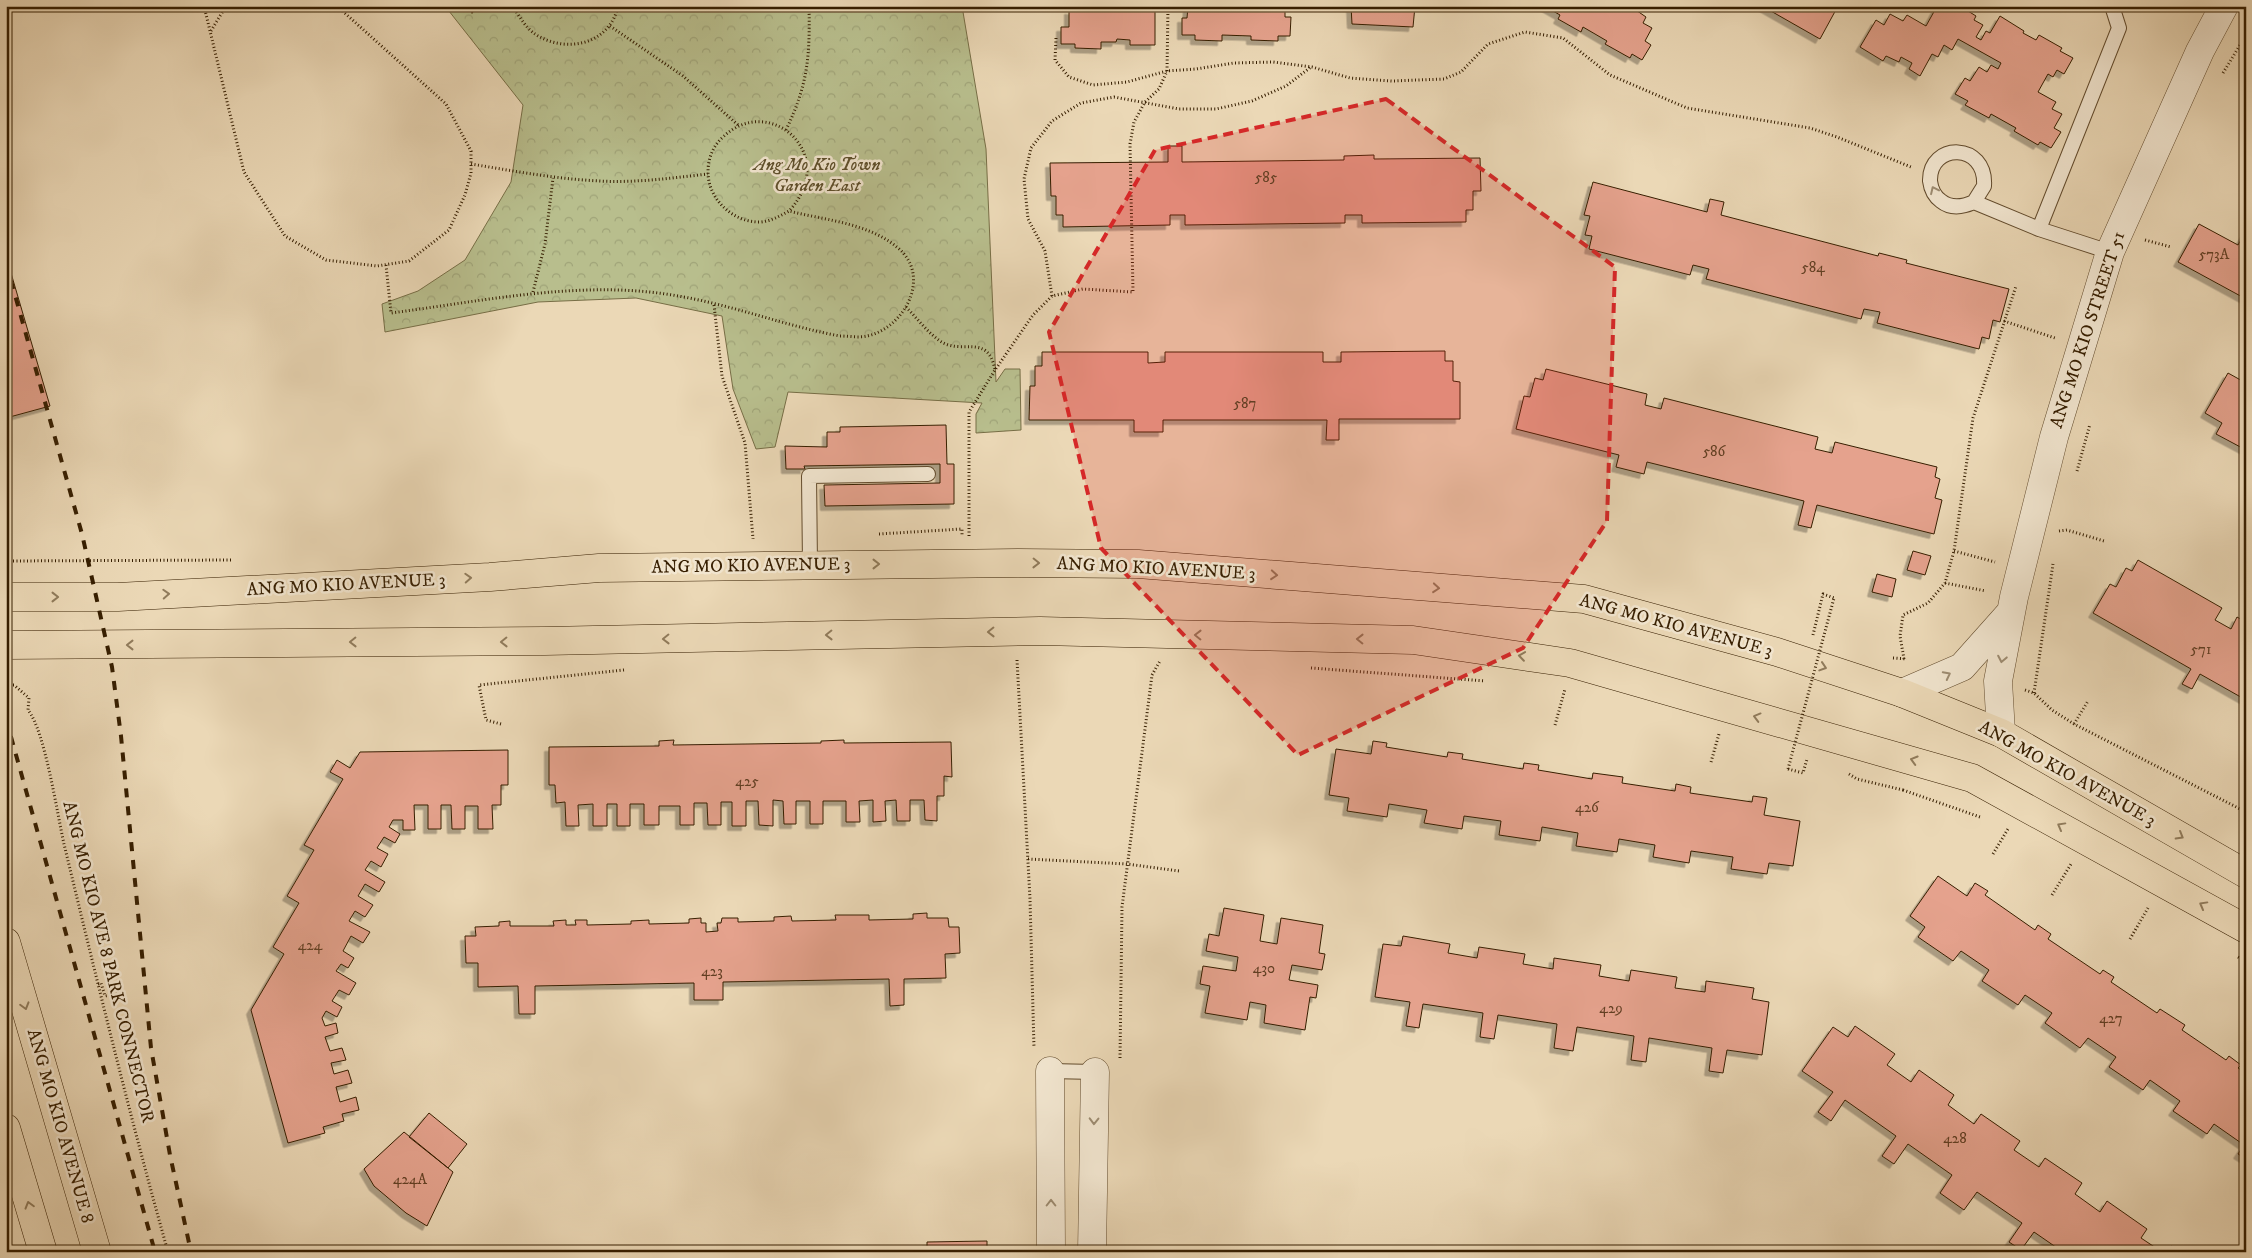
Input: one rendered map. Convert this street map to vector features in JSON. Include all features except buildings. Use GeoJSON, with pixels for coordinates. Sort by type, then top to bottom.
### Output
{"type":"FeatureCollection","features":[{"type":"Feature","properties":{"kind":"main road","name":"ANG MO KIO AVENUE 3"},"geometry":{"type":"LineString","coordinates":[[6,597],[118,597],[490,577],[599,568],[810,564],[1138,564],[1584,599],[1777,652],[1902,693],[2001,733],[2246,874]]}},
{"type":"Feature","properties":{"kind":"main road"},"geometry":{"type":"LineString","coordinates":[[6,645],[555,641],[1040,631],[1413,640],[1570,663],[1972,778],[2246,929]]}},
{"type":"Feature","properties":{"kind":"main road","name":"ANG MO KIO AVENUE 8"},"geometry":{"type":"LineString","coordinates":[[6,942],[97,1252]]}},
{"type":"Feature","properties":{"kind":"main road"},"geometry":{"type":"LineString","coordinates":[[6,1128],[43,1252]]}},
{"type":"Feature","properties":{"kind":"street","name":"ANG MO KIO STREET 51"},"geometry":{"type":"LineString","coordinates":[[2001,733],[1998,681],[2011,612],[2054,437],[2110,252],[2200,51],[2224,6]]}},
{"type":"Feature","properties":{"kind":"street","name":"ANG MO KIO STREET 51"},"geometry":{"type":"LineString","coordinates":[[1902,693],[1962,667],[2011,612]]}},
{"type":"Feature","properties":{"kind":"street"},"geometry":{"type":"LineString","coordinates":[[1042,1061],[1051,1252]]}},
{"type":"Feature","properties":{"kind":"street"},"geometry":{"type":"LineString","coordinates":[[1092,1252],[1095,1072]]}},
{"type":"Feature","properties":{"kind":"lane"},"geometry":{"type":"LineString","coordinates":[[2040,229],[2119,28],[2112,6]]}},
{"type":"Feature","properties":{"kind":"lane"},"geometry":{"type":"LineString","coordinates":[[1954,152],[1971,155],[1982,168],[1985,177],[1984,186],[1974,202],[1966,206],[1947,205],[1933,192],[1930,174],[1938,159],[1954,152]]}},
{"type":"Feature","properties":{"kind":"lane"},"geometry":{"type":"LineString","coordinates":[[1974,202],[2040,229],[2110,252]]}},
{"type":"Feature","properties":{"kind":"lane"},"geometry":{"type":"LineString","coordinates":[[810,564],[809,476],[928,474]]}},
{"type":"Feature","properties":{"kind":"lane"},"geometry":{"type":"LineString","coordinates":[[1042,1061],[1095,1072]]}},
{"type":"Feature","properties":{"kind":"path"},"geometry":{"type":"LineString","coordinates":[[204,6],[244,172],[285,236],[326,260],[377,266],[410,261],[449,230],[465,195],[471,173],[471,150],[446,104],[337,6]]}},
{"type":"Feature","properties":{"kind":"path"},"geometry":{"type":"LineString","coordinates":[[210,32],[226,6]]}},
{"type":"Feature","properties":{"kind":"path"},"geometry":{"type":"LineString","coordinates":[[468,6],[472,12],[483,6]]}},
{"type":"Feature","properties":{"kind":"path"},"geometry":{"type":"LineString","coordinates":[[513,6],[533,33],[551,42],[569,45],[586,42],[600,36],[610,26],[618,6]]}},
{"type":"Feature","properties":{"kind":"path"},"geometry":{"type":"LineString","coordinates":[[786,130],[799,103],[808,71],[809,6]]}},
{"type":"Feature","properties":{"kind":"path"},"geometry":{"type":"LineString","coordinates":[[959,540],[968,539],[969,412],[1033,315],[1052,296],[1083,289],[1133,292],[1130,144],[1134,122],[1145,102],[1159,89],[1166,71],[1168,6]]}},
{"type":"Feature","properties":{"kind":"path"},"geometry":{"type":"LineString","coordinates":[[610,26],[683,76],[738,125]]}},
{"type":"Feature","properties":{"kind":"path"},"geometry":{"type":"LineString","coordinates":[[1056,38],[1056,60],[1069,77],[1093,85],[1127,82],[1166,71],[1196,69],[1234,63],[1273,62],[1312,67],[1350,78],[1392,81],[1444,79],[1462,72],[1488,44],[1524,32],[1553,36],[1563,38],[1610,75],[1687,108],[1810,128],[1837,136],[1930,174]]}},
{"type":"Feature","properties":{"kind":"path"},"geometry":{"type":"LineString","coordinates":[[2223,74],[2246,35]]}},
{"type":"Feature","properties":{"kind":"path"},"geometry":{"type":"LineString","coordinates":[[1052,296],[1045,251],[1028,219],[1024,179],[1031,148],[1052,121],[1081,103],[1114,97],[1179,109],[1216,109],[1252,101],[1286,86],[1312,67]]}},
{"type":"Feature","properties":{"kind":"path"},"geometry":{"type":"LineString","coordinates":[[763,122],[775,124],[786,130],[798,141],[806,155],[808,170],[806,186],[800,200],[789,211],[775,219],[760,222],[745,220],[730,213],[719,203],[711,190],[708,162],[712,150],[728,132],[738,125],[763,122]]}},
{"type":"Feature","properties":{"kind":"path"},"geometry":{"type":"LineString","coordinates":[[471,164],[553,178],[602,181],[665,179],[708,174]]}},
{"type":"Feature","properties":{"kind":"path"},"geometry":{"type":"LineString","coordinates":[[533,292],[545,244],[553,178]]}},
{"type":"Feature","properties":{"kind":"path"},"geometry":{"type":"LineString","coordinates":[[386,265],[391,313],[500,299],[533,292],[628,290],[678,296],[821,332],[854,337],[867,336],[891,326],[906,307],[913,290],[913,272],[905,255],[899,248],[876,234],[862,229],[789,211]]}},
{"type":"Feature","properties":{"kind":"path"},"geometry":{"type":"LineString","coordinates":[[2143,239],[2171,247]]}},
{"type":"Feature","properties":{"kind":"path"},"geometry":{"type":"LineString","coordinates":[[1904,659],[1900,636],[1903,615],[1928,603],[1945,583],[1954,551],[1973,418],[2016,286]]}},
{"type":"Feature","properties":{"kind":"path"},"geometry":{"type":"LineString","coordinates":[[714,305],[722,376],[745,443],[754,549]]}},
{"type":"Feature","properties":{"kind":"path"},"geometry":{"type":"LineString","coordinates":[[906,307],[939,340],[951,347],[974,346],[985,350],[992,359],[995,370]]}},
{"type":"Feature","properties":{"kind":"path"},"geometry":{"type":"LineString","coordinates":[[2004,321],[2051,336]]}},
{"type":"Feature","properties":{"kind":"path"},"geometry":{"type":"LineString","coordinates":[[2076,474],[2091,417]]}},
{"type":"Feature","properties":{"kind":"path"},"geometry":{"type":"LineString","coordinates":[[2057,540],[2062,522]]}},
{"type":"Feature","properties":{"kind":"path"},"geometry":{"type":"LineString","coordinates":[[872,534],[962,529],[962,536],[952,537]]}},
{"type":"Feature","properties":{"kind":"path"},"geometry":{"type":"LineString","coordinates":[[2068,530],[2104,541]]}},
{"type":"Feature","properties":{"kind":"path"},"geometry":{"type":"LineString","coordinates":[[1954,551],[1993,562]]}},
{"type":"Feature","properties":{"kind":"path"},"geometry":{"type":"LineString","coordinates":[[2034,693],[2054,560]]}},
{"type":"Feature","properties":{"kind":"path"},"geometry":{"type":"LineString","coordinates":[[1945,583],[1987,592]]}},
{"type":"Feature","properties":{"kind":"path"},"geometry":{"type":"LineString","coordinates":[[1809,753],[1803,773],[1788,769],[1834,598],[1824,594],[1812,641]]}},
{"type":"Feature","properties":{"kind":"path"},"geometry":{"type":"LineString","coordinates":[[1121,1027],[1122,912],[1127,864],[1152,675],[1164,657]]}},
{"type":"Feature","properties":{"kind":"path"},"geometry":{"type":"LineString","coordinates":[[1018,660],[1028,859],[1042,1061]]}},
{"type":"Feature","properties":{"kind":"path"},"geometry":{"type":"LineString","coordinates":[[1301,667],[1487,681]]}},
{"type":"Feature","properties":{"kind":"path"},"geometry":{"type":"LineString","coordinates":[[1998,681],[2034,693],[2052,710],[2074,724],[2246,812]]}},
{"type":"Feature","properties":{"kind":"path","name":"ANG MO KIO AVE 8 PARK CONNECTOR"},"geometry":{"type":"LineString","coordinates":[[6,685],[14,685],[29,698],[28,710],[34,718],[38,733],[130,1116],[168,1252]]}},
{"type":"Feature","properties":{"kind":"path"},"geometry":{"type":"LineString","coordinates":[[479,685],[486,720],[501,724]]}},
{"type":"Feature","properties":{"kind":"path"},"geometry":{"type":"LineString","coordinates":[[1556,687],[1574,690]]}},
{"type":"Feature","properties":{"kind":"path"},"geometry":{"type":"LineString","coordinates":[[1555,725],[1562,699]]}},
{"type":"Feature","properties":{"kind":"path"},"geometry":{"type":"LineString","coordinates":[[2074,724],[2088,701]]}},
{"type":"Feature","properties":{"kind":"path"},"geometry":{"type":"LineString","coordinates":[[1710,762],[1718,738]]}},
{"type":"Feature","properties":{"kind":"path"},"geometry":{"type":"LineString","coordinates":[[1791,748],[1800,750]]}},
{"type":"Feature","properties":{"kind":"path"},"geometry":{"type":"LineString","coordinates":[[1841,770],[1857,778],[1903,790]]}},
{"type":"Feature","properties":{"kind":"path"},"geometry":{"type":"LineString","coordinates":[[1993,854],[2006,831]]}},
{"type":"Feature","properties":{"kind":"path"},"geometry":{"type":"LineString","coordinates":[[1028,859],[1127,864],[1179,871]]}},
{"type":"Feature","properties":{"kind":"path"},"geometry":{"type":"LineString","coordinates":[[2052,895],[2073,863]]}},
{"type":"Feature","properties":{"kind":"path"},"geometry":{"type":"LineString","coordinates":[[2130,939],[2145,915]]}},
{"type":"Feature","properties":{"kind":"path"},"geometry":{"type":"LineString","coordinates":[[98,984],[101,984],[105,996],[117,994]]}},
{"type":"Feature","properties":{"kind":"path"},"geometry":{"type":"LineString","coordinates":[[2242,1004],[2246,997]]}},
{"type":"Feature","properties":{"kind":"highlighted area"},"geometry":{"type":"Polygon","coordinates":[[[1386,99],[1615,267],[1607,521],[1523,648],[1298,755],[1101,548],[1049,332],[1155,150],[1386,99]]]}},
{"type":"Feature","properties":{"kind":"green space","name":"Ang Mo Kio Town Garden East"},"geometry":{"type":"Polygon","coordinates":[[[445,6],[962,6],[986,149],[996,382],[1005,369],[1020,369],[1021,430],[976,433],[976,414],[982,403],[788,392],[775,447],[756,449],[733,389],[722,316],[636,298],[538,302],[385,332],[382,304],[418,291],[465,260],[511,182],[523,105],[445,6]]]}},
{"type":"Feature","properties":{"kind":"railway"},"geometry":{"type":"LineString","coordinates":[[6,263],[82,534],[112,667],[121,736],[151,1048],[170,1155],[191,1252]]}},
{"type":"Feature","properties":{"kind":"railway"},"geometry":{"type":"LineString","coordinates":[[6,719],[155,1252]]}}]}
